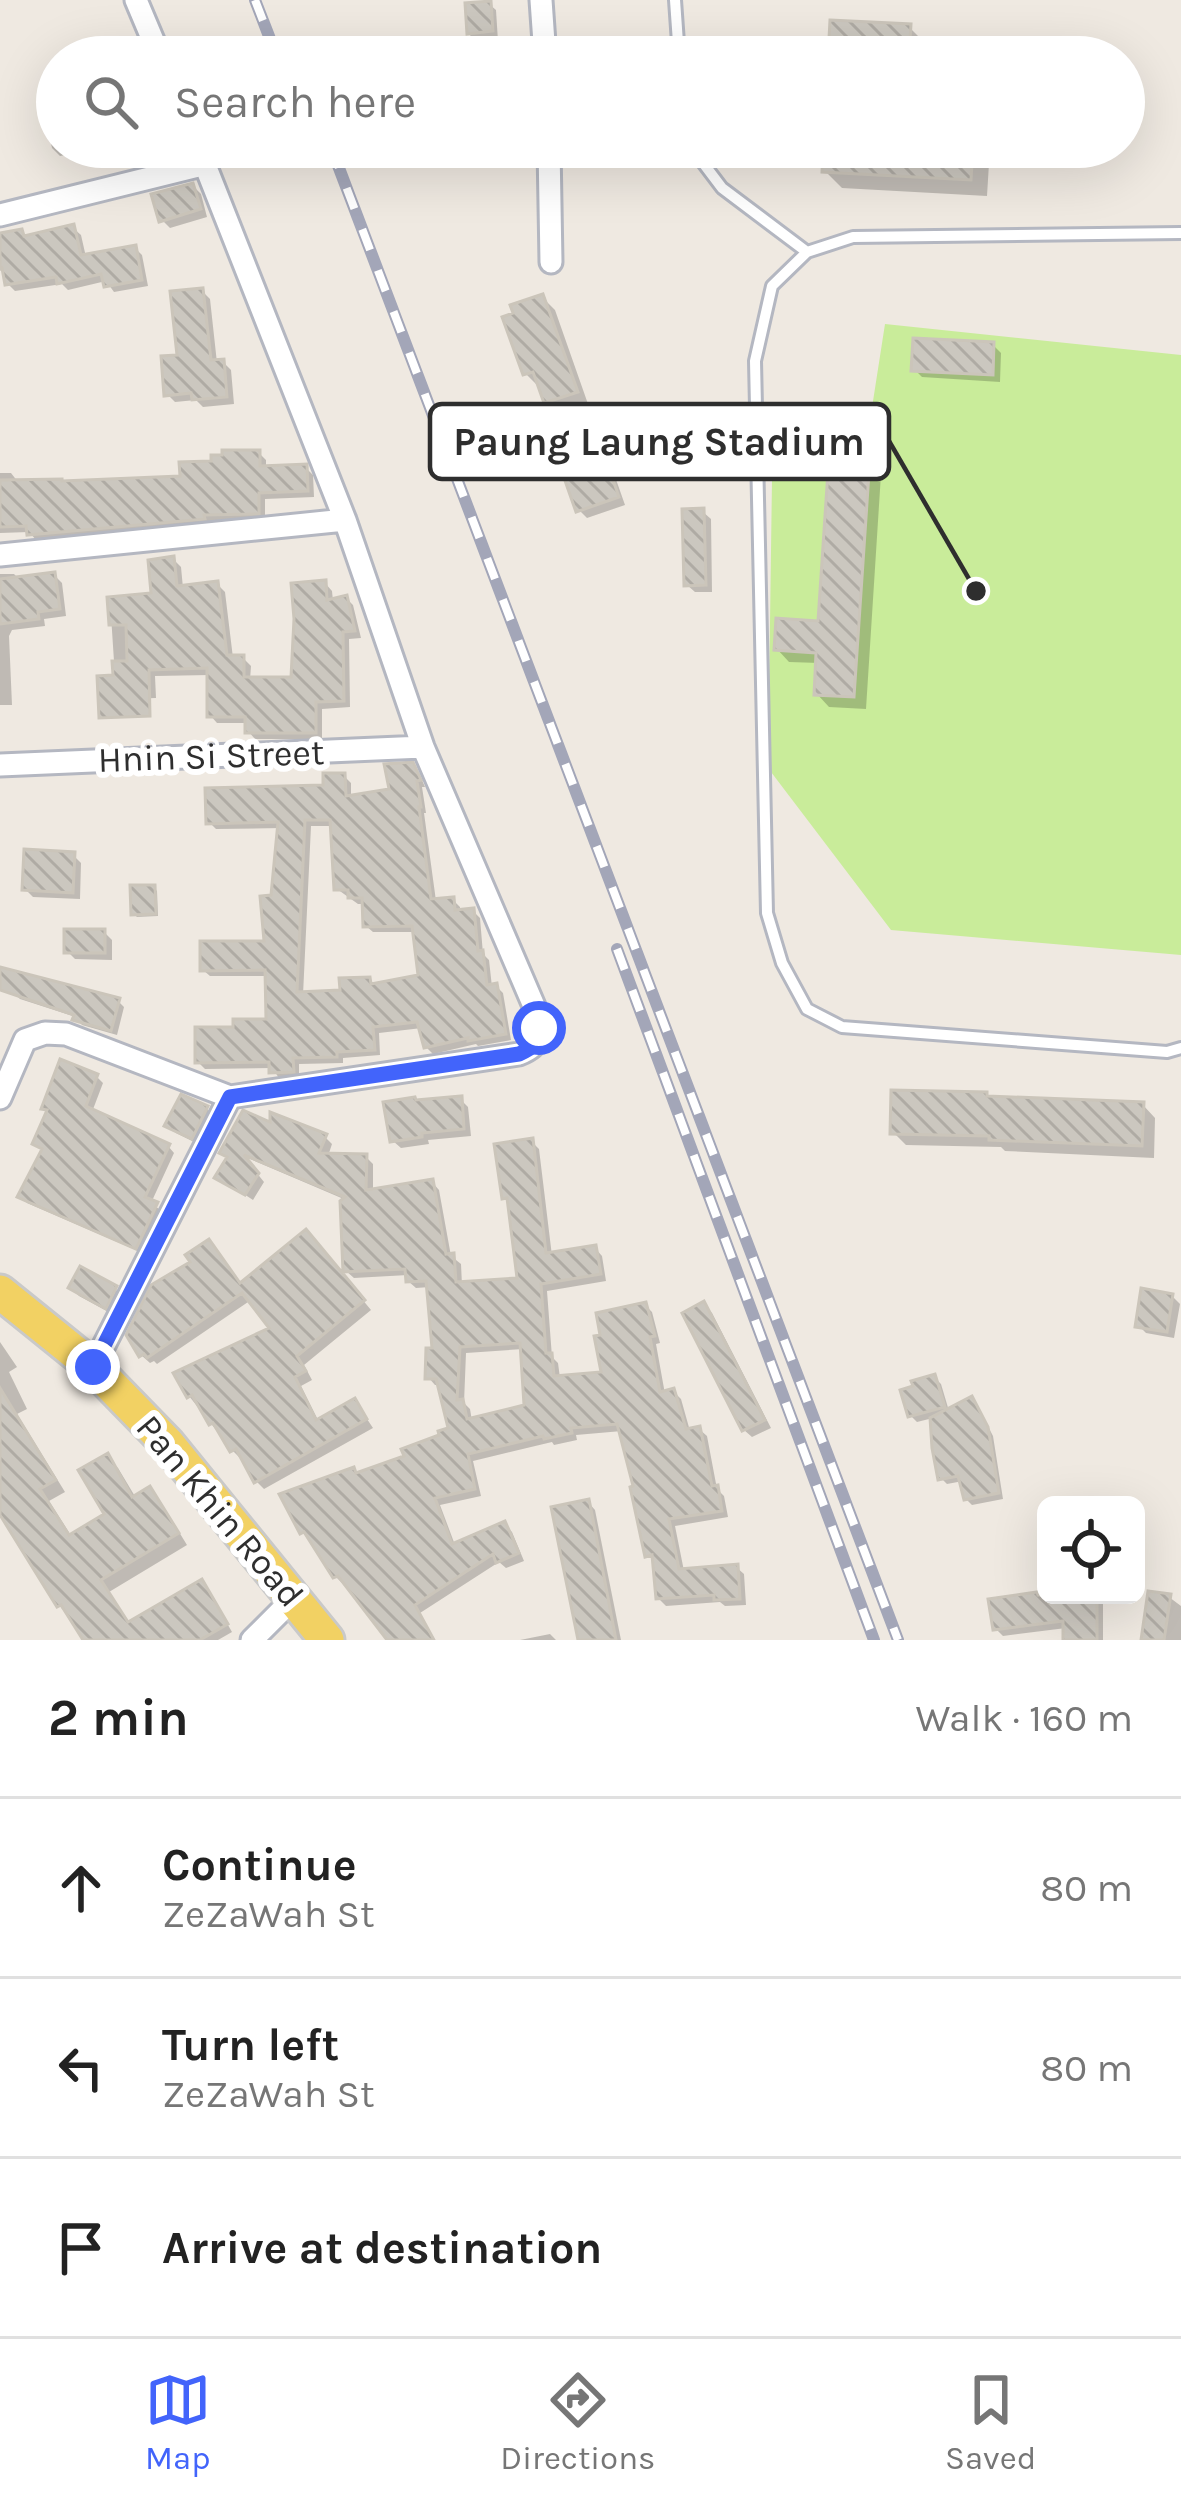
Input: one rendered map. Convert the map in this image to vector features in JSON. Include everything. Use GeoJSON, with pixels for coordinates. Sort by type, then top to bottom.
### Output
{"type":"FeatureCollection","features":[{"type":"Feature","properties":{"kind":"main road","name":"Pan Khin Road"},"geometry":{"type":"LineString","coordinates":[[0,1292],[93,1367],[167,1442],[327,1640]]}},
{"type":"Feature","properties":{"kind":"street"},"geometry":{"type":"LineString","coordinates":[[136,0],[151,36]]}},
{"type":"Feature","properties":{"kind":"street"},"geometry":{"type":"LineString","coordinates":[[542,0],[544,36]]}},
{"type":"Feature","properties":{"kind":"street"},"geometry":{"type":"LineString","coordinates":[[0,214],[160,168]]}},
{"type":"Feature","properties":{"kind":"street"},"geometry":{"type":"LineString","coordinates":[[0,1099],[25,1040],[45,1033],[66,1034],[230,1097],[519,1054],[538,1039],[537,1012],[423,747],[345,520],[207,168]]}},
{"type":"Feature","properties":{"kind":"street"},"geometry":{"type":"LineString","coordinates":[[549,168],[551,262]]}},
{"type":"Feature","properties":{"kind":"street"},"geometry":{"type":"LineString","coordinates":[[0,555],[345,520]]}},
{"type":"Feature","properties":{"kind":"street","name":"Hnin Si Street"},"geometry":{"type":"LineString","coordinates":[[0,765],[423,747]]}},
{"type":"Feature","properties":{"kind":"street"},"geometry":{"type":"LineString","coordinates":[[93,1367],[230,1097]]}},
{"type":"Feature","properties":{"kind":"street"},"geometry":{"type":"LineString","coordinates":[[252,1640],[294,1598]]}},
{"type":"Feature","properties":{"kind":"lane"},"geometry":{"type":"LineString","coordinates":[[675,0],[678,36]]}},
{"type":"Feature","properties":{"kind":"lane"},"geometry":{"type":"LineString","coordinates":[[707,168],[722,188],[807,251]]}},
{"type":"Feature","properties":{"kind":"lane"},"geometry":{"type":"LineString","coordinates":[[1181,233],[854,237],[807,251],[772,286],[755,361],[767,913],[782,963],[807,1009],[842,1027],[1167,1052],[1181,1048]]}},
{"type":"Feature","properties":{"kind":"green space"},"geometry":{"type":"Polygon","coordinates":[[[885,324],[1181,355],[1181,955],[891,930],[768,768],[773,407],[871,414],[885,324]]]}},
{"type":"Feature","properties":{"kind":"building"},"geometry":{"type":"Polygon","coordinates":[[[491,1],[493,31],[467,34],[465,3],[491,1]]]}},
{"type":"Feature","properties":{"kind":"building"},"geometry":{"type":"Polygon","coordinates":[[[830,20],[911,24],[910,36],[829,36],[830,20]]]}},
{"type":"Feature","properties":{"kind":"building"},"geometry":{"type":"Polygon","coordinates":[[[822,168],[972,168],[971,180],[822,172],[822,168]]]}},
{"type":"Feature","properties":{"kind":"building"},"geometry":{"type":"Polygon","coordinates":[[[193,183],[201,209],[159,222],[151,194],[193,183]]]}},
{"type":"Feature","properties":{"kind":"building"},"geometry":{"type":"Polygon","coordinates":[[[74,224],[81,255],[136,245],[142,280],[104,287],[101,274],[57,284],[56,277],[5,285],[0,233],[22,229],[24,236],[74,224]]]}},
{"type":"Feature","properties":{"kind":"building"},"geometry":{"type":"Polygon","coordinates":[[[203,288],[211,360],[224,359],[227,397],[164,396],[161,356],[177,355],[170,291],[203,288]]]}},
{"type":"Feature","properties":{"kind":"building"},"geometry":{"type":"Polygon","coordinates":[[[543,294],[578,392],[544,403],[533,372],[523,375],[502,317],[513,313],[510,305],[543,294]]]}},
{"type":"Feature","properties":{"kind":"building"},"geometry":{"type":"Polygon","coordinates":[[[913,338],[994,342],[993,375],[911,371],[913,338]]]}},
{"type":"Feature","properties":{"kind":"building"},"geometry":{"type":"Polygon","coordinates":[[[831,426],[872,428],[854,697],[814,695],[816,653],[774,650],[776,618],[818,621],[831,426]]]}},
{"type":"Feature","properties":{"kind":"building"},"geometry":{"type":"Polygon","coordinates":[[[599,440],[619,497],[576,512],[556,455],[599,440]]]}},
{"type":"Feature","properties":{"kind":"building"},"geometry":{"type":"Polygon","coordinates":[[[222,450],[260,450],[260,466],[307,464],[308,491],[259,493],[259,514],[204,515],[205,519],[27,535],[26,526],[0,527],[0,480],[180,476],[179,462],[211,461],[211,455],[222,455],[222,450]]]}},
{"type":"Feature","properties":{"kind":"building"},"geometry":{"type":"Polygon","coordinates":[[[704,508],[706,585],[684,586],[682,509],[704,508]]]}},
{"type":"Feature","properties":{"kind":"building"},"geometry":{"type":"Polygon","coordinates":[[[174,556],[177,586],[218,581],[227,655],[244,655],[244,677],[291,677],[291,583],[326,580],[327,600],[347,595],[355,631],[343,632],[344,701],[316,702],[316,733],[245,733],[245,717],[207,717],[207,668],[149,670],[150,716],[99,718],[97,676],[113,675],[112,661],[127,661],[126,625],[109,625],[107,597],[151,593],[148,560],[174,556]]]}},
{"type":"Feature","properties":{"kind":"building"},"geometry":{"type":"Polygon","coordinates":[[[55,572],[60,609],[38,612],[39,619],[0,624],[0,579],[55,572]]]}},
{"type":"Feature","properties":{"kind":"building"},"geometry":{"type":"Polygon","coordinates":[[[413,762],[421,780],[417,781],[419,807],[431,899],[454,897],[455,910],[474,908],[478,951],[483,950],[487,985],[497,983],[506,1034],[424,1048],[417,1022],[373,1027],[375,1050],[293,1058],[294,1072],[269,1073],[269,1062],[195,1063],[195,1027],[233,1027],[233,1019],[266,1019],[265,970],[200,971],[200,941],[264,941],[260,896],[271,895],[278,822],[206,824],[205,788],[323,785],[323,773],[345,773],[346,796],[389,789],[384,764],[413,762]],[[305,820],[297,992],[340,990],[339,978],[370,977],[371,984],[418,975],[412,926],[363,927],[362,898],[348,898],[348,890],[334,890],[330,820],[305,820]]]}},
{"type":"Feature","properties":{"kind":"building"},"geometry":{"type":"Polygon","coordinates":[[[24,849],[75,852],[73,893],[22,890],[24,849]]]}},
{"type":"Feature","properties":{"kind":"building"},"geometry":{"type":"Polygon","coordinates":[[[130,885],[155,885],[156,914],[131,915],[130,885]]]}},
{"type":"Feature","properties":{"kind":"building"},"geometry":{"type":"Polygon","coordinates":[[[64,929],[105,929],[105,953],[64,953],[64,929]]]}},
{"type":"Feature","properties":{"kind":"building"},"geometry":{"type":"Polygon","coordinates":[[[0,967],[120,998],[111,1031],[0,990],[0,967]]]}},
{"type":"Feature","properties":{"kind":"building"},"geometry":{"type":"Polygon","coordinates":[[[60,1059],[98,1074],[86,1106],[170,1144],[145,1197],[158,1202],[136,1249],[17,1197],[42,1149],[32,1144],[47,1110],[41,1109],[60,1059]]]}},
{"type":"Feature","properties":{"kind":"building"},"geometry":{"type":"Polygon","coordinates":[[[891,1090],[1144,1102],[1142,1146],[890,1134],[891,1090]]]}},
{"type":"Feature","properties":{"kind":"building"},"geometry":{"type":"Polygon","coordinates":[[[181,1094],[208,1106],[192,1139],[164,1126],[181,1094]]]}},
{"type":"Feature","properties":{"kind":"building"},"geometry":{"type":"Polygon","coordinates":[[[462,1096],[464,1129],[390,1142],[383,1102],[462,1096]]]}},
{"type":"Feature","properties":{"kind":"building"},"geometry":{"type":"Polygon","coordinates":[[[243,1110],[270,1122],[270,1112],[327,1134],[319,1153],[367,1154],[366,1190],[433,1179],[446,1254],[454,1253],[456,1282],[517,1278],[507,1198],[502,1199],[494,1144],[533,1138],[546,1253],[596,1245],[601,1274],[541,1284],[546,1353],[552,1353],[554,1376],[601,1372],[594,1336],[600,1335],[596,1313],[646,1302],[655,1336],[650,1337],[660,1392],[674,1388],[686,1429],[700,1426],[722,1511],[669,1519],[679,1569],[738,1564],[740,1599],[714,1600],[714,1595],[656,1599],[652,1555],[645,1557],[617,1424],[571,1428],[572,1433],[468,1454],[475,1489],[435,1498],[452,1544],[505,1521],[519,1553],[496,1563],[493,1554],[415,1605],[434,1640],[387,1640],[338,1576],[333,1578],[304,1532],[300,1534],[279,1494],[354,1467],[356,1473],[404,1456],[401,1449],[448,1428],[436,1379],[425,1379],[426,1348],[432,1348],[426,1281],[406,1282],[405,1269],[343,1272],[340,1201],[345,1197],[244,1155],[259,1173],[245,1195],[214,1178],[227,1157],[219,1153],[243,1110]],[[520,1343],[460,1347],[457,1400],[463,1399],[467,1419],[524,1405],[520,1343]]]}},
{"type":"Feature","properties":{"kind":"building"},"geometry":{"type":"Polygon","coordinates":[[[306,1229],[365,1300],[297,1356],[306,1371],[295,1377],[316,1420],[355,1398],[367,1419],[254,1483],[236,1449],[230,1452],[173,1373],[269,1328],[242,1293],[147,1358],[139,1357],[126,1335],[151,1285],[190,1262],[185,1255],[209,1239],[240,1283],[306,1229]]]}},
{"type":"Feature","properties":{"kind":"building"},"geometry":{"type":"Polygon","coordinates":[[[80,1266],[117,1286],[106,1309],[68,1288],[80,1266]]]}},
{"type":"Feature","properties":{"kind":"building"},"geometry":{"type":"Polygon","coordinates":[[[1141,1288],[1173,1294],[1167,1332],[1135,1327],[1141,1288]]]}},
{"type":"Feature","properties":{"kind":"building"},"geometry":{"type":"Polygon","coordinates":[[[704,1301],[765,1420],[742,1431],[682,1313],[704,1301]]]}},
{"type":"Feature","properties":{"kind":"building"},"geometry":{"type":"Polygon","coordinates":[[[935,1374],[945,1407],[908,1417],[900,1390],[913,1386],[911,1381],[935,1374]]]}},
{"type":"Feature","properties":{"kind":"building"},"geometry":{"type":"Polygon","coordinates":[[[0,1388],[56,1480],[40,1489],[69,1535],[104,1514],[78,1470],[108,1453],[132,1497],[150,1486],[179,1533],[101,1580],[128,1622],[202,1579],[228,1624],[200,1640],[83,1640],[0,1515],[0,1388]]]}},
{"type":"Feature","properties":{"kind":"building"},"geometry":{"type":"Polygon","coordinates":[[[972,1396],[988,1427],[999,1493],[964,1500],[958,1476],[938,1480],[930,1418],[972,1396]]]}},
{"type":"Feature","properties":{"kind":"building"},"geometry":{"type":"Polygon","coordinates":[[[589,1499],[616,1640],[578,1640],[551,1507],[589,1499]]]}},
{"type":"Feature","properties":{"kind":"building"},"geometry":{"type":"Polygon","coordinates":[[[1148,1591],[1171,1594],[1164,1640],[1141,1640],[1148,1591]]]}},
{"type":"Feature","properties":{"kind":"building"},"geometry":{"type":"Polygon","coordinates":[[[1037,1592],[1037,1604],[1097,1604],[1097,1640],[1063,1640],[1063,1621],[993,1630],[988,1599],[1037,1592]]]}},
{"type":"Feature","properties":{"kind":"railway"},"geometry":{"type":"LineString","coordinates":[[255,0],[269,36]]}},
{"type":"Feature","properties":{"kind":"railway"},"geometry":{"type":"LineString","coordinates":[[339,168],[898,1640]]}},
{"type":"Feature","properties":{"kind":"railway"},"geometry":{"type":"LineString","coordinates":[[617,949],[874,1640]]}},
{"type":"Feature","properties":{"kind":"place","name":"Paung Laung Stadium"},"geometry":{"type":"Point","coordinates":[976,591]}},
{"type":"Feature","properties":{"kind":"route"},"geometry":{"type":"LineString","coordinates":[[93,1367],[230,1097],[519,1054],[532,1048],[539,1028]]}}]}
